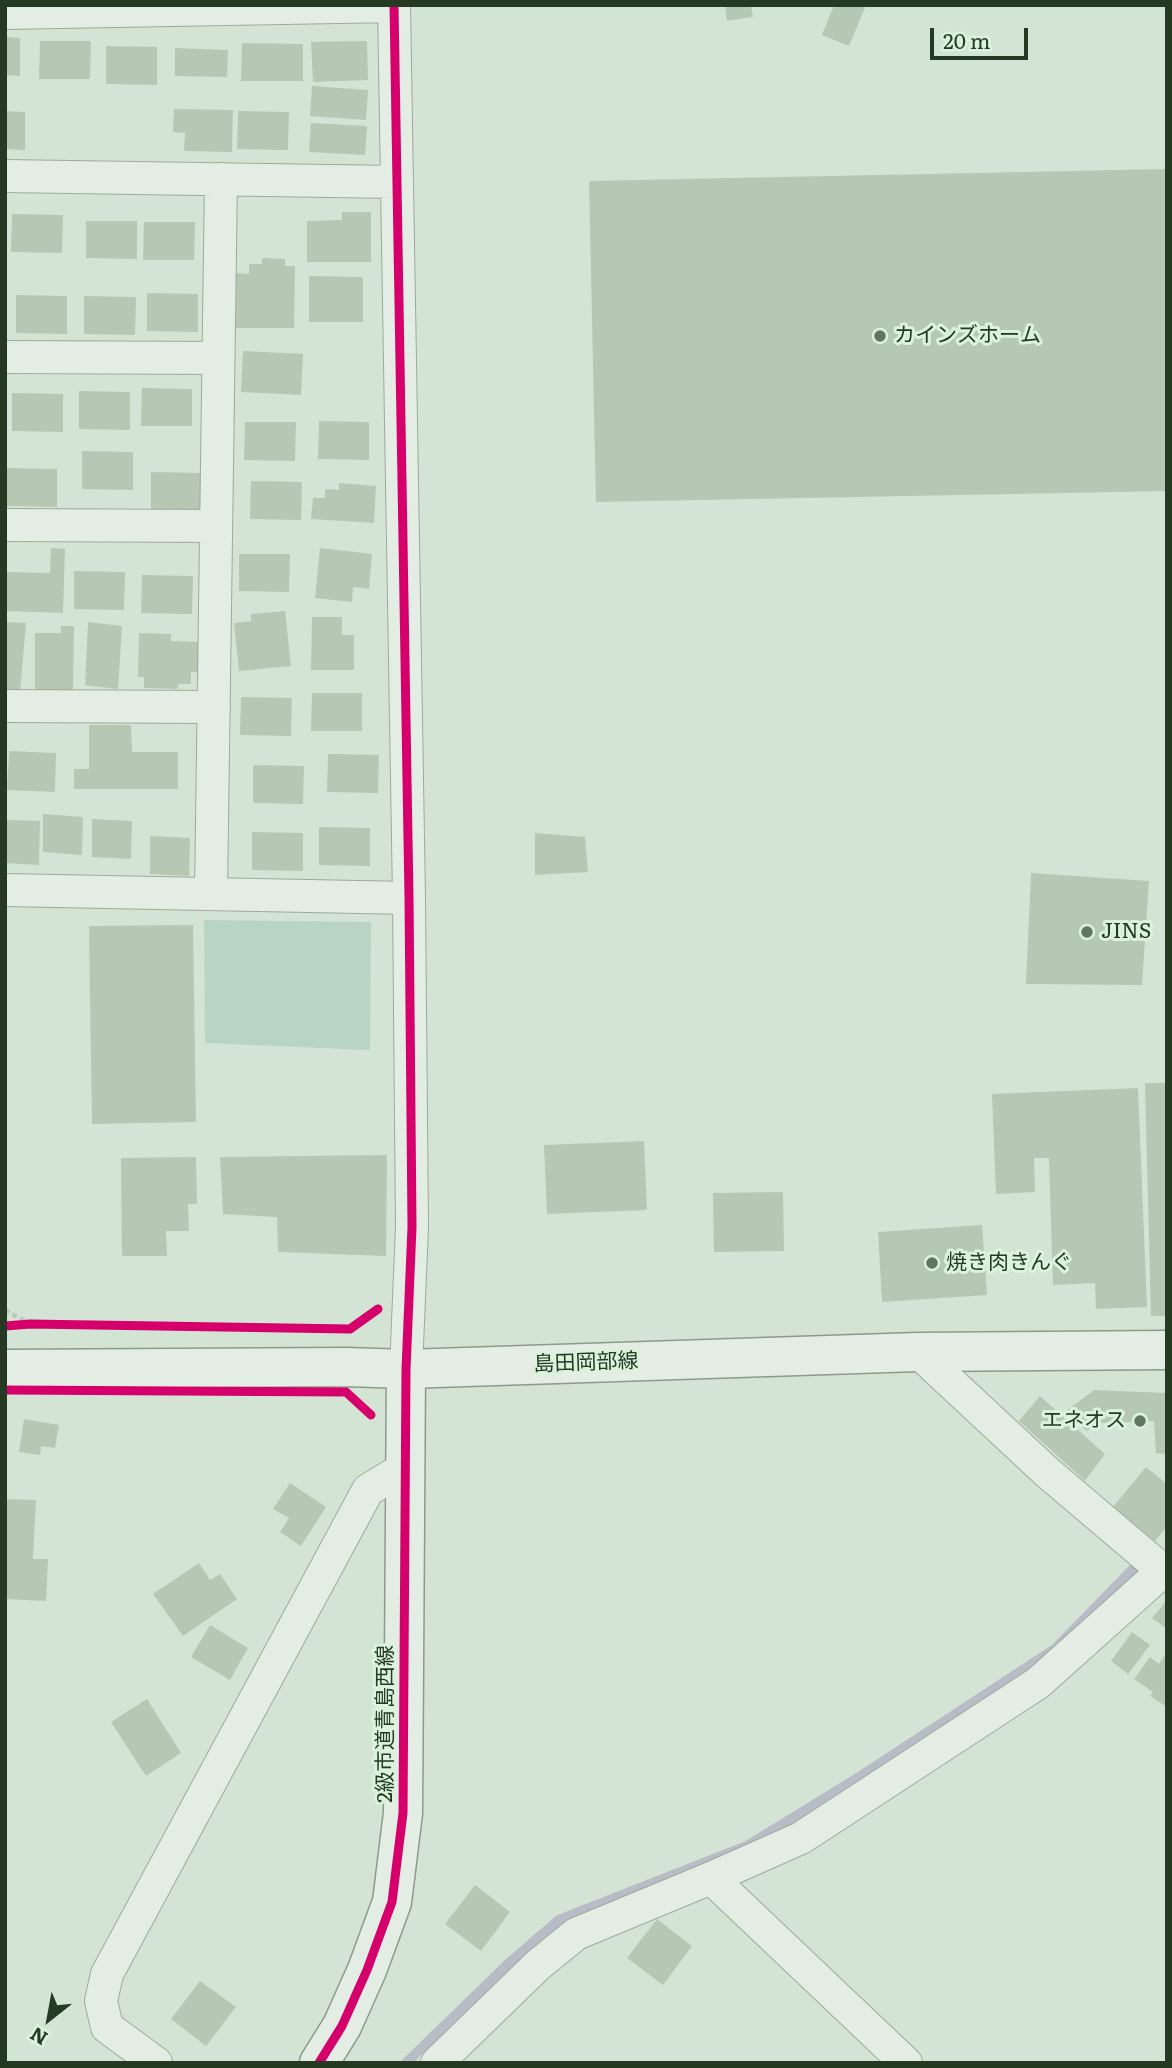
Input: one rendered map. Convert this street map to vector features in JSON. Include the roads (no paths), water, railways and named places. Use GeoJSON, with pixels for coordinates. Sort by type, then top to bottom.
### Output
{"type":"FeatureCollection","features":[{"type":"Feature","properties":{"kind":"main road","name":"島田岡部線"},"geometry":{"type":"LineString","coordinates":[[5,1369],[407,1369],[918,1352],[1167,1350]]}},
{"type":"Feature","properties":{"kind":"main road","name":"2級市道青島西線"},"geometry":{"type":"LineString","coordinates":[[319,2063],[352,2003],[392,1902],[403,1813],[407,1369]]}},
{"type":"Feature","properties":{"kind":"street"},"geometry":{"type":"LineString","coordinates":[[5,13],[394,6],[409,898],[412,1227],[407,1369]]}},
{"type":"Feature","properties":{"kind":"street"},"geometry":{"type":"LineString","coordinates":[[5,176],[396,182]]}},
{"type":"Feature","properties":{"kind":"street"},"geometry":{"type":"LineString","coordinates":[[211,894],[221,179]]}},
{"type":"Feature","properties":{"kind":"street"},"geometry":{"type":"LineString","coordinates":[[5,357],[218,359]]}},
{"type":"Feature","properties":{"kind":"street"},"geometry":{"type":"LineString","coordinates":[[5,524],[216,526]]}},
{"type":"Feature","properties":{"kind":"street"},"geometry":{"type":"LineString","coordinates":[[5,706],[214,707]]}},
{"type":"Feature","properties":{"kind":"street"},"geometry":{"type":"LineString","coordinates":[[5,890],[409,898]]}},
{"type":"Feature","properties":{"kind":"street"},"geometry":{"type":"LineString","coordinates":[[437,2063],[538,1965],[576,1934],[801,1838],[1038,1682],[1165,1572],[1048,1474],[918,1352]]}},
{"type":"Feature","properties":{"kind":"street"},"geometry":{"type":"LineString","coordinates":[[156,2063],[107,2027],[101,2001],[107,1975],[368,1490],[405,1467]]}},
{"type":"Feature","properties":{"kind":"street"},"geometry":{"type":"LineString","coordinates":[[711,1878],[906,2063]]}},
{"type":"Feature","properties":{"kind":"waterway"},"geometry":{"type":"LineString","coordinates":[[406,2063],[509,1963],[559,1920],[747,1846],[861,1776],[1055,1649],[1138,1564]]}},
{"type":"Feature","properties":{"kind":"place","name":"カインズホーム"},"geometry":{"type":"Point","coordinates":[880,336]}},
{"type":"Feature","properties":{"kind":"place","name":"JINS"},"geometry":{"type":"Point","coordinates":[1087,932]}},
{"type":"Feature","properties":{"kind":"place","name":"焼き肉きんぐ"},"geometry":{"type":"Point","coordinates":[932,1263]}},
{"type":"Feature","properties":{"kind":"place","name":"エネオス"},"geometry":{"type":"Point","coordinates":[1140,1421]}}]}
